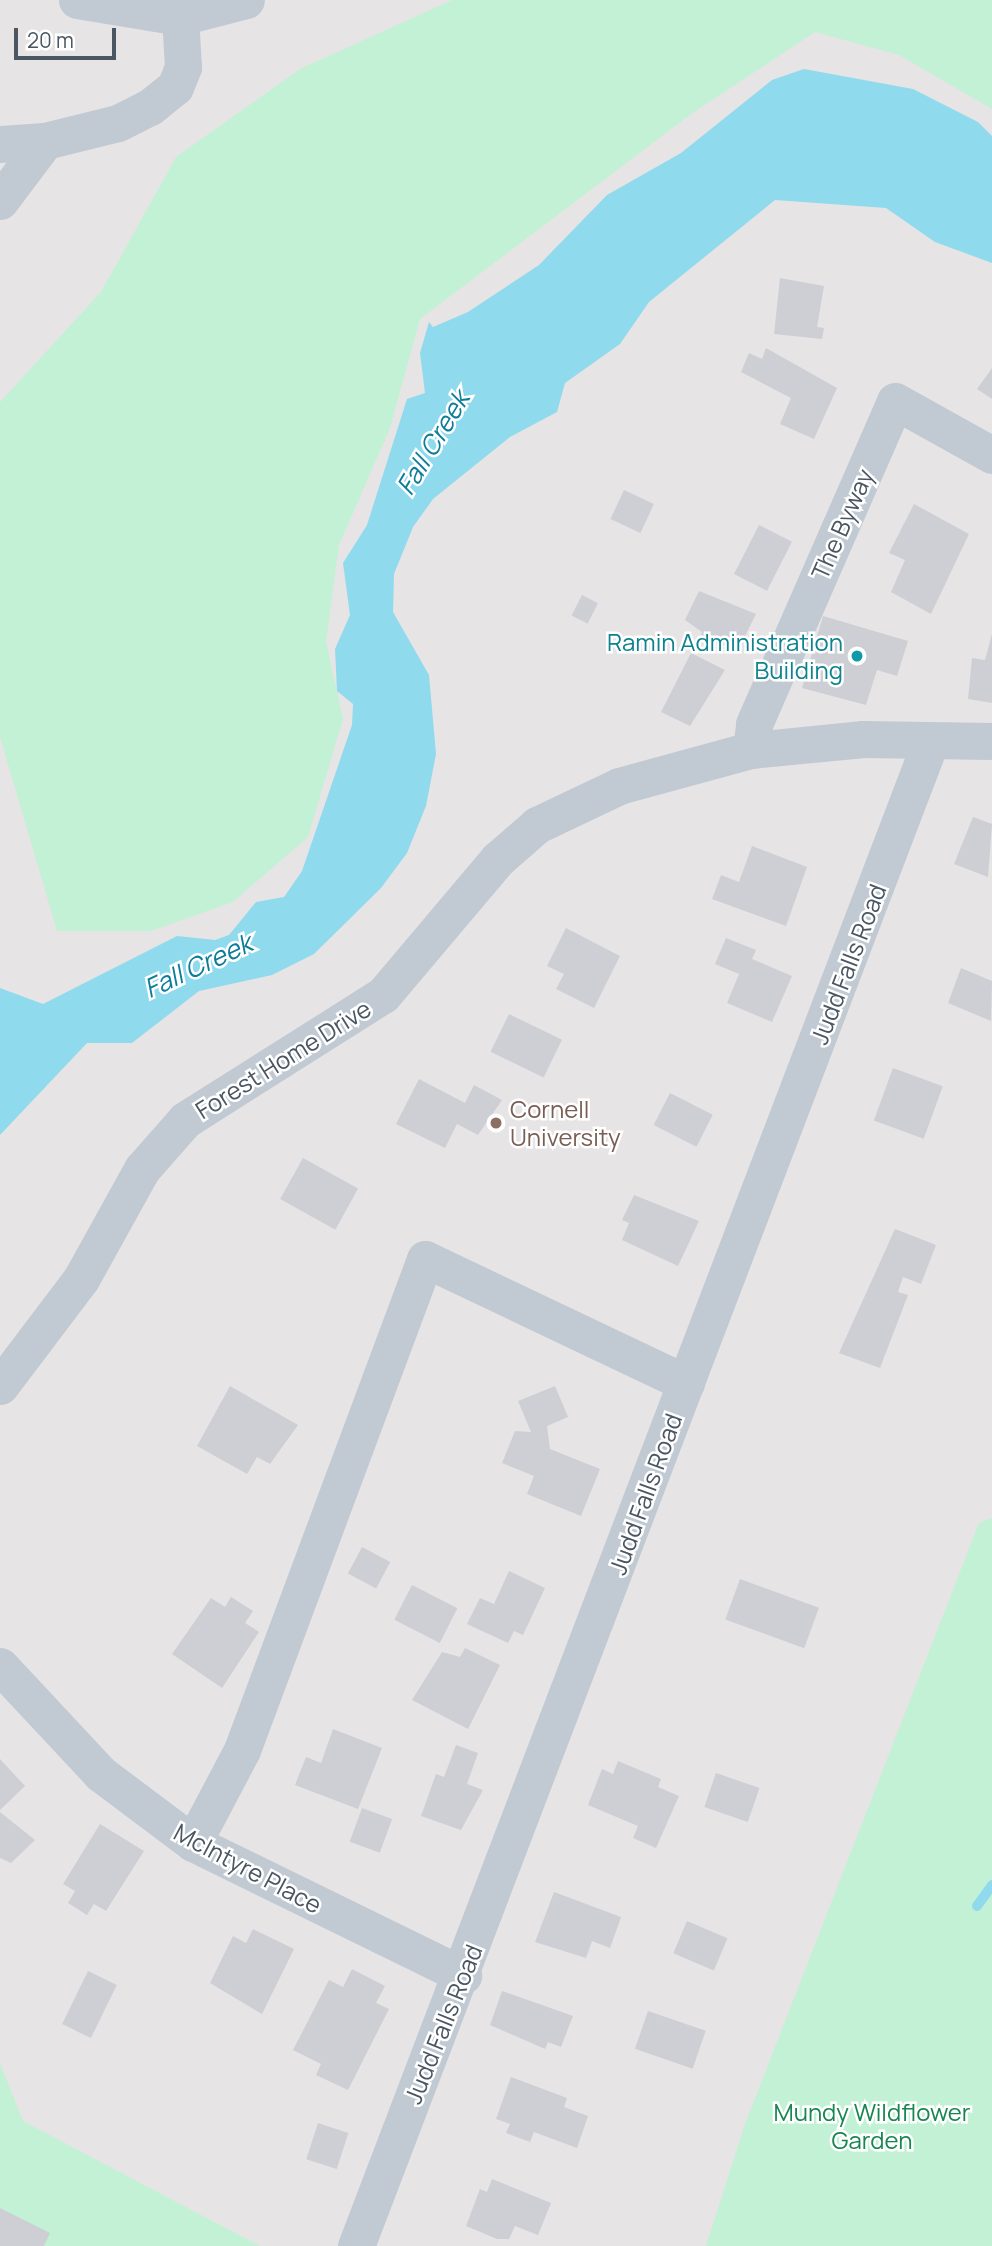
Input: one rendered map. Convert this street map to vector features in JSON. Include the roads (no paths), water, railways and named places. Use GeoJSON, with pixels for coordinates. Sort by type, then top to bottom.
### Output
{"type":"FeatureCollection","features":[{"type":"Feature","properties":{"kind":"street"},"geometry":{"type":"LineString","coordinates":[[77,0],[180,17],[246,0]]}},
{"type":"Feature","properties":{"kind":"street"},"geometry":{"type":"LineString","coordinates":[[0,144],[45,141],[118,122],[175,87],[183,67],[180,17]]}},
{"type":"Feature","properties":{"kind":"street"},"geometry":{"type":"LineString","coordinates":[[0,201],[45,141]]}},
{"type":"Feature","properties":{"kind":"street","name":"The Byway"},"geometry":{"type":"LineString","coordinates":[[751,750],[754,724],[895,401],[992,455]]}},
{"type":"Feature","properties":{"kind":"street","name":"Forest Home Drive"},"geometry":{"type":"LineString","coordinates":[[0,1386],[81,1279],[142,1169],[185,1120],[383,995],[498,859],[537,825],[619,786],[751,750],[931,740],[992,741]]}},
{"type":"Feature","properties":{"kind":"street","name":"Judd Falls Road"},"geometry":{"type":"LineString","coordinates":[[356,2246],[463,1975],[931,740]]}},
{"type":"Feature","properties":{"kind":"street"},"geometry":{"type":"LineString","coordinates":[[193,1843],[247,1737],[425,1259],[686,1384]]}},
{"type":"Feature","properties":{"kind":"street","name":"McIntyre Place"},"geometry":{"type":"LineString","coordinates":[[0,1666],[101,1774],[193,1843],[463,1975]]}},
{"type":"Feature","properties":{"kind":"water","name":"Fall Creek"},"geometry":{"type":"Polygon","coordinates":[[[804,69],[913,89],[978,122],[992,136],[992,263],[935,242],[886,208],[775,200],[649,302],[620,344],[565,383],[557,412],[510,437],[433,499],[413,527],[394,574],[393,612],[429,675],[436,754],[426,806],[407,853],[381,888],[314,954],[272,975],[199,991],[132,1043],[87,1043],[0,1135],[0,988],[43,1004],[177,936],[215,940],[229,935],[256,902],[284,897],[302,871],[352,725],[353,704],[337,691],[335,649],[350,615],[343,563],[367,525],[407,399],[425,393],[420,353],[429,322],[433,327],[468,312],[539,265],[607,195],[681,153],[772,80],[804,69]]]}},
{"type":"Feature","properties":{"kind":"waterway"},"geometry":{"type":"LineString","coordinates":[[977,1906],[992,1885]]}},
{"type":"Feature","properties":{"kind":"place","name":"Ramin Administration Building"},"geometry":{"type":"Point","coordinates":[857,656]}},
{"type":"Feature","properties":{"kind":"place","name":"Cornell University"},"geometry":{"type":"Point","coordinates":[496,1123]}},
{"type":"Feature","properties":{"kind":"park label","name":"Mundy Wildflower Garden"},"geometry":{"type":"Point","coordinates":[872,2126]}}]}
